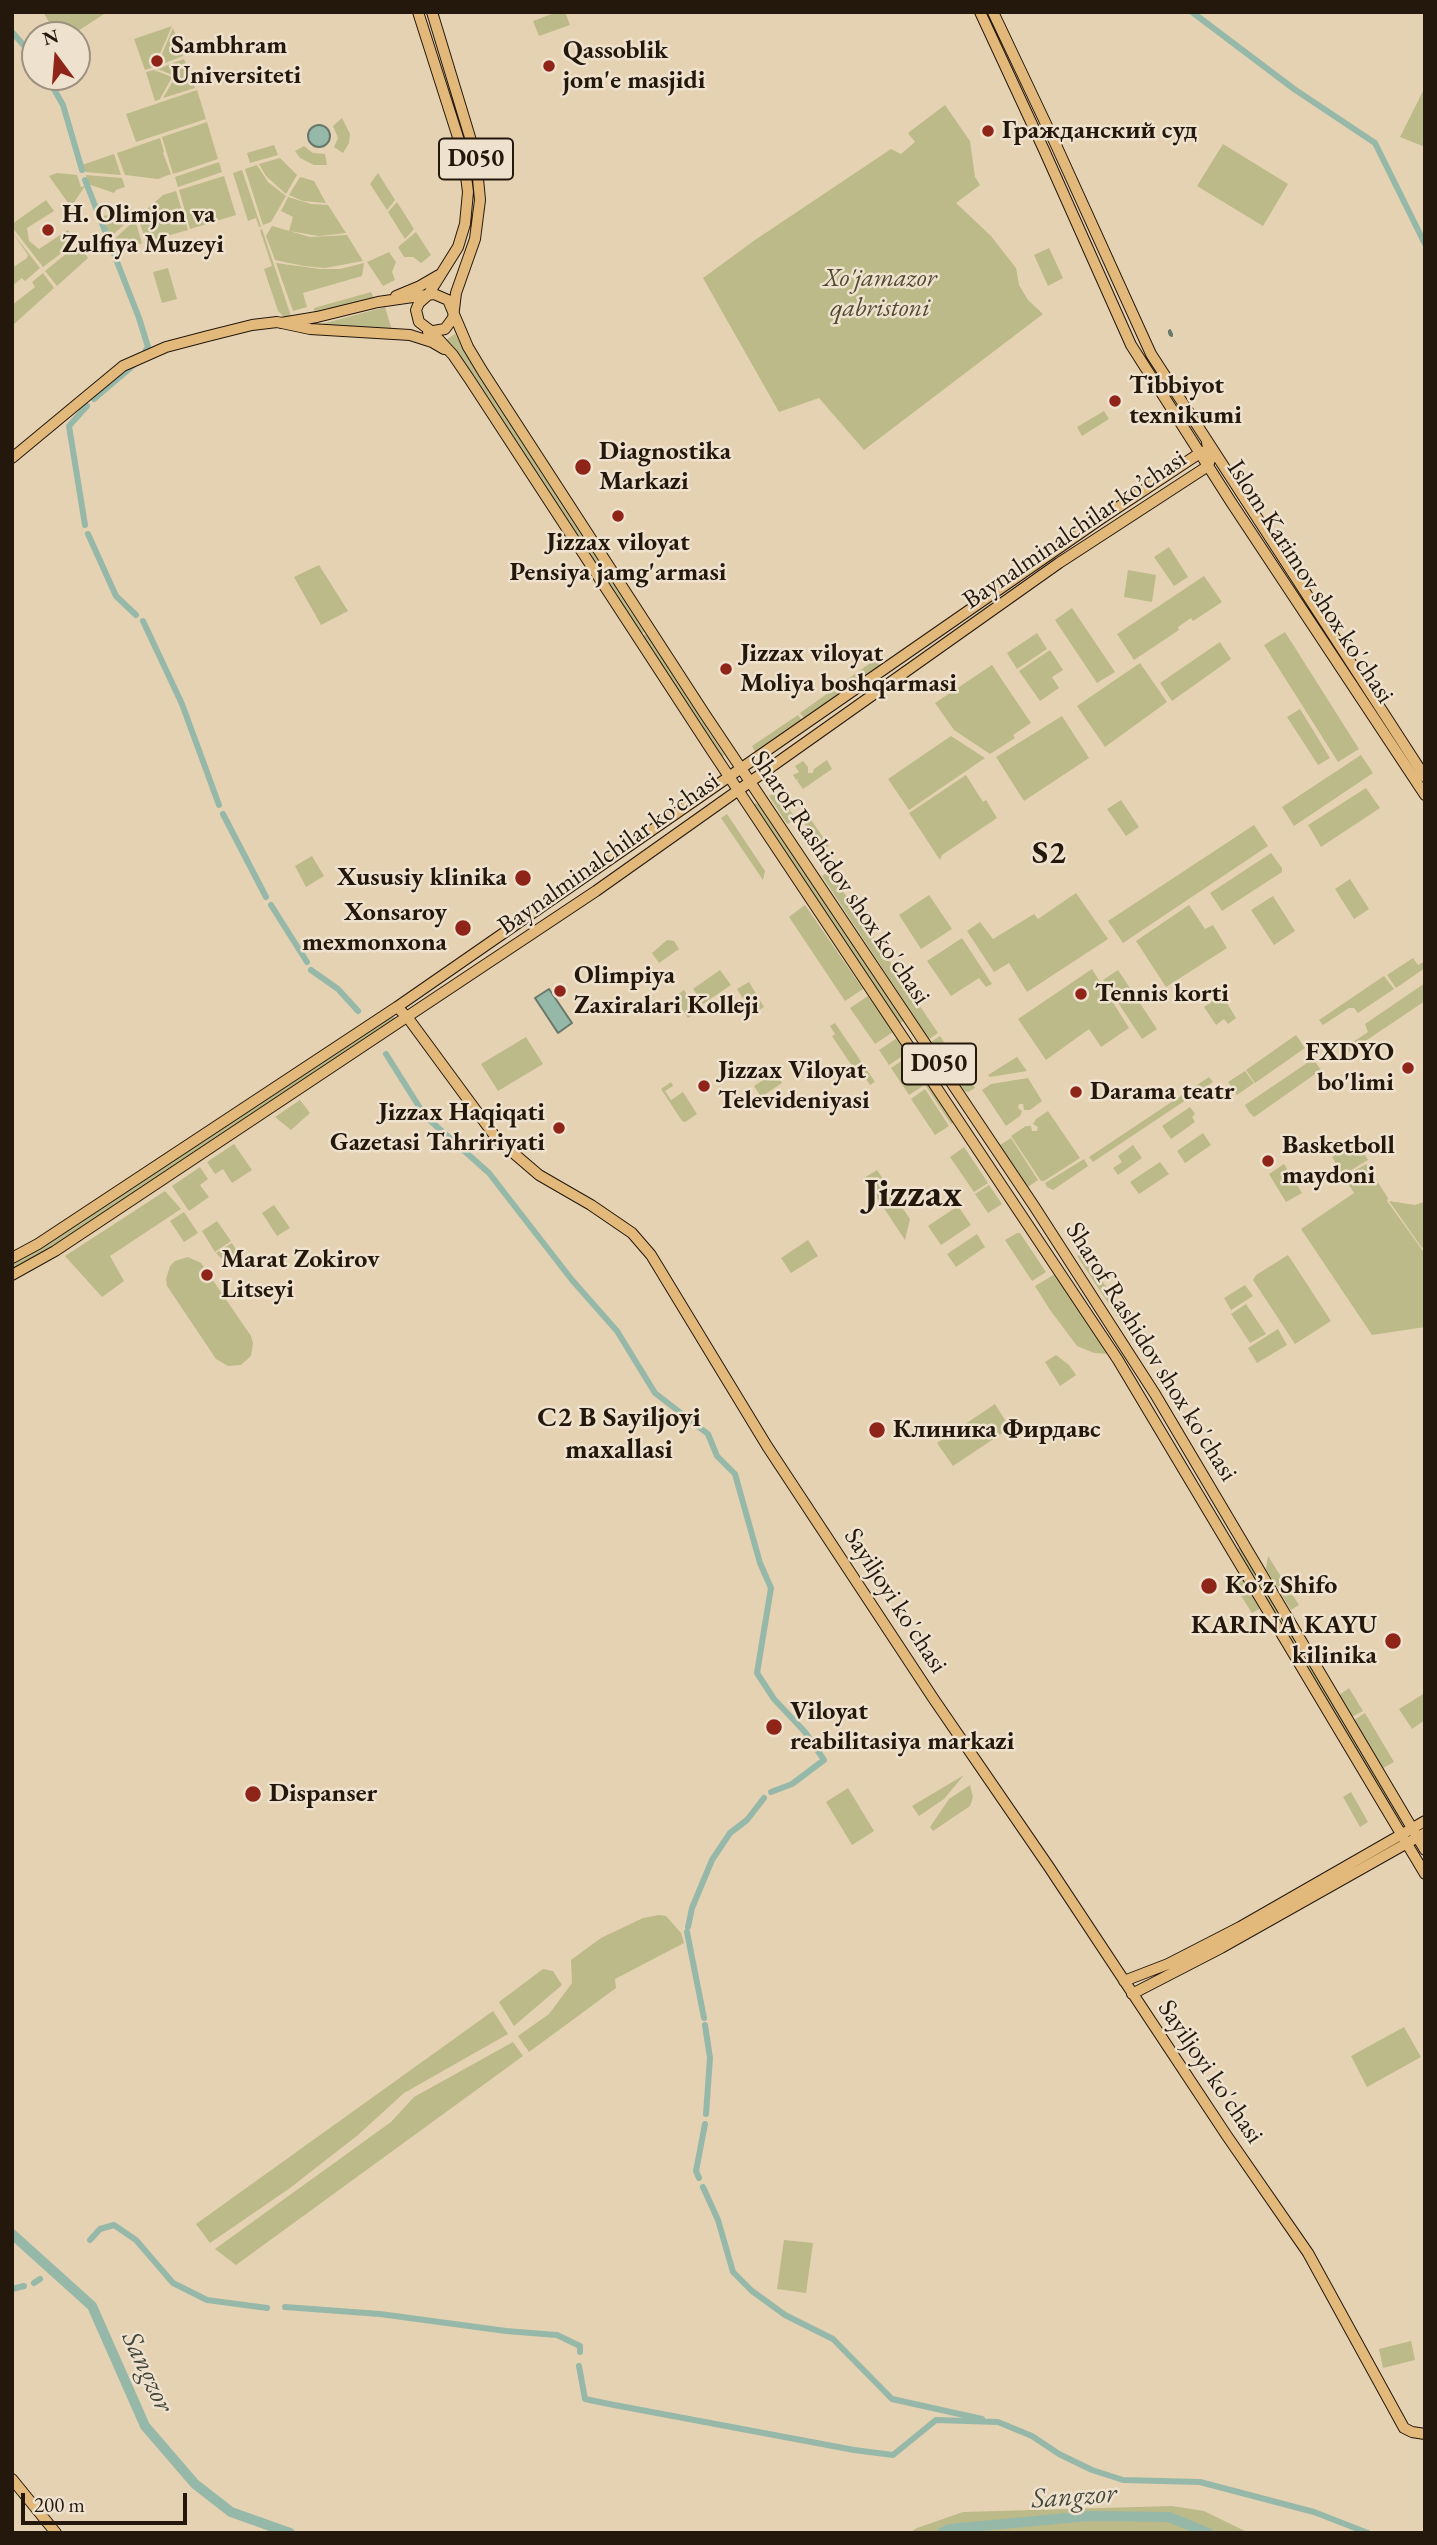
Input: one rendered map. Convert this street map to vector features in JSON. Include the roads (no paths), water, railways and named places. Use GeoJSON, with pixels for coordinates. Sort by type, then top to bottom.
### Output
{"type":"FeatureCollection","features":[{"type":"Feature","properties":{"kind":"main road","name":"Sharof Rashidov shox ko'chasi"},"geometry":{"type":"LineString","coordinates":[[418,12],[463,153],[468,200],[458,247],[428,295],[419,303],[416,314],[421,325],[432,331],[453,355],[730,778],[1118,1360],[1401,1835]]}},
{"type":"Feature","properties":{"kind":"main road","name":"D050"},"geometry":{"type":"LineString","coordinates":[[432,12],[478,169],[479,217],[460,307],[468,347]]}},
{"type":"Feature","properties":{"kind":"main road","name":"Islom Karimov shox ko'chasi"},"geometry":{"type":"LineString","coordinates":[[980,12],[1130,345],[1218,460],[1425,777]]}},
{"type":"Feature","properties":{"kind":"main road","name":"Islom Karimov shox ko'chasi"},"geometry":{"type":"LineString","coordinates":[[993,12],[1151,354],[1207,449],[1208,466],[1425,795]]}},
{"type":"Feature","properties":{"kind":"main road"},"geometry":{"type":"LineString","coordinates":[[1044,150],[1053,152],[1056,145]]}},
{"type":"Feature","properties":{"kind":"main road"},"geometry":{"type":"LineString","coordinates":[[1065,199],[1069,191],[1077,194]]}},
{"type":"Feature","properties":{"kind":"main road","name":"D050"},"geometry":{"type":"LineString","coordinates":[[432,331],[448,326],[453,318],[456,293],[470,256]]}},
{"type":"Feature","properties":{"kind":"main road"},"geometry":{"type":"LineString","coordinates":[[378,302],[420,286],[445,270]]}},
{"type":"Feature","properties":{"kind":"main road"},"geometry":{"type":"LineString","coordinates":[[13,459],[123,366],[166,347],[252,326],[317,317],[378,302],[428,295],[444,296],[453,309]]}},
{"type":"Feature","properties":{"kind":"main road","name":"Sharof Rashidov shox ko'chasi"},"geometry":{"type":"LineString","coordinates":[[453,309],[468,347],[742,770],[1075,1267],[1155,1394],[1418,1833]]}},
{"type":"Feature","properties":{"kind":"main road"},"geometry":{"type":"LineString","coordinates":[[281,323],[310,329],[410,335],[432,331]]}},
{"type":"Feature","properties":{"kind":"main road"},"geometry":{"type":"LineString","coordinates":[[410,335],[432,342],[453,355]]}},
{"type":"Feature","properties":{"kind":"main road","name":"Baynalminalchilar ko’chasi"},"geometry":{"type":"LineString","coordinates":[[12,1258],[38,1244],[397,1007],[1108,514],[1207,449]]}},
{"type":"Feature","properties":{"kind":"main road","name":"Baynalminalchilar ko’chasi"},"geometry":{"type":"LineString","coordinates":[[12,1275],[55,1251],[596,891],[1059,563],[1218,460]]}},
{"type":"Feature","properties":{"kind":"main road"},"geometry":{"type":"LineString","coordinates":[[587,877],[584,882],[586,890],[591,893],[596,891]]}},
{"type":"Feature","properties":{"kind":"main road","name":"Sayiljoyi ko'chasi"},"geometry":{"type":"LineString","coordinates":[[397,1007],[408,1018],[497,1139],[539,1175],[592,1205],[632,1233],[651,1255],[767,1446],[933,1698],[1308,2253],[1404,2428],[1425,2434]]}},
{"type":"Feature","properties":{"kind":"main road"},"geometry":{"type":"LineString","coordinates":[[903,1036],[902,1031],[906,1026],[915,1029]]}},
{"type":"Feature","properties":{"kind":"main road"},"geometry":{"type":"LineString","coordinates":[[1206,1508],[1209,1498],[1216,1499],[1221,1504]]}},
{"type":"Feature","properties":{"kind":"main road"},"geometry":{"type":"LineString","coordinates":[[1124,1981],[1168,1964],[1240,1927],[1401,1835],[1418,1833],[1425,1821]]}},
{"type":"Feature","properties":{"kind":"main road","name":"D050"},"geometry":{"type":"LineString","coordinates":[[1418,1833],[1425,1850]]}},
{"type":"Feature","properties":{"kind":"main road"},"geometry":{"type":"LineString","coordinates":[[1132,1994],[1221,1948],[1401,1835]]}},
{"type":"Feature","properties":{"kind":"main road","name":"D050"},"geometry":{"type":"LineString","coordinates":[[1401,1835],[1425,1874]]}},
{"type":"Feature","properties":{"kind":"main road"},"geometry":{"type":"LineString","coordinates":[[12,2479],[56,2533]]}},
{"type":"Feature","properties":{"kind":"waterway"},"geometry":{"type":"LineString","coordinates":[[1192,12],[1294,89],[1375,143],[1425,244]]}},
{"type":"Feature","properties":{"kind":"waterway"},"geometry":{"type":"LineString","coordinates":[[12,32],[21,42]]}},
{"type":"Feature","properties":{"kind":"waterway"},"geometry":{"type":"LineString","coordinates":[[55,91],[63,105],[82,170]]}},
{"type":"Feature","properties":{"kind":"waterway"},"geometry":{"type":"LineString","coordinates":[[85,180],[139,318],[148,347],[146,350]]}},
{"type":"Feature","properties":{"kind":"waterway"},"geometry":{"type":"LineString","coordinates":[[1170,330],[1171,332],[1169,333],[1169,331],[1170,330]]}},
{"type":"Feature","properties":{"kind":"waterway"},"geometry":{"type":"LineString","coordinates":[[1171,332],[1172,334],[1170,335],[1169,333],[1171,332]]}},
{"type":"Feature","properties":{"kind":"waterway"},"geometry":{"type":"LineString","coordinates":[[1172,334],[1172,336],[1170,335],[1172,334]]}},
{"type":"Feature","properties":{"kind":"waterway"},"geometry":{"type":"LineString","coordinates":[[94,399],[135,364]]}},
{"type":"Feature","properties":{"kind":"waterway"},"geometry":{"type":"LineString","coordinates":[[85,525],[69,426],[87,406]]}},
{"type":"Feature","properties":{"kind":"waterway"},"geometry":{"type":"LineString","coordinates":[[88,534],[116,596],[136,615]]}},
{"type":"Feature","properties":{"kind":"waterway"},"geometry":{"type":"LineString","coordinates":[[143,621],[182,704],[219,805]]}},
{"type":"Feature","properties":{"kind":"waterway"},"geometry":{"type":"LineString","coordinates":[[223,814],[266,897]]}},
{"type":"Feature","properties":{"kind":"waterway"},"geometry":{"type":"LineString","coordinates":[[271,905],[307,962]]}},
{"type":"Feature","properties":{"kind":"waterway"},"geometry":{"type":"LineString","coordinates":[[311,970],[338,989],[358,1011]]}},
{"type":"Feature","properties":{"kind":"waterway"},"geometry":{"type":"LineString","coordinates":[[386,1054],[425,1116],[489,1173],[572,1280],[617,1331],[655,1393],[708,1434],[717,1456],[735,1474],[760,1563],[771,1588],[757,1673],[774,1699],[805,1732],[824,1760],[792,1784],[771,1792]]}},
{"type":"Feature","properties":{"kind":"waterway"},"geometry":{"type":"LineString","coordinates":[[688,1927],[692,1908],[712,1860],[730,1833],[747,1820],[764,1798]]}},
{"type":"Feature","properties":{"kind":"waterway"},"geometry":{"type":"LineString","coordinates":[[687,1932],[704,2018]]}},
{"type":"Feature","properties":{"kind":"waterway"},"geometry":{"type":"LineString","coordinates":[[705,2025],[710,2058],[706,2114]]}},
{"type":"Feature","properties":{"kind":"waterway"},"geometry":{"type":"LineString","coordinates":[[699,2178],[696,2171],[705,2124]]}},
{"type":"Feature","properties":{"kind":"waterway"},"geometry":{"type":"LineString","coordinates":[[703,2187],[718,2220],[733,2272],[752,2291],[785,2315],[833,2339],[892,2399],[982,2419]]}},
{"type":"Feature","properties":{"kind":"waterway"},"geometry":{"type":"LineString","coordinates":[[90,2240],[100,2229],[114,2225],[136,2240],[173,2283],[207,2300],[267,2308]]}},
{"type":"Feature","properties":{"kind":"waterway","name":"Sangzor"},"geometry":{"type":"LineString","coordinates":[[12,2234],[92,2306],[145,2426],[195,2484],[231,2512],[290,2533]]}},
{"type":"Feature","properties":{"kind":"waterway"},"geometry":{"type":"LineString","coordinates":[[34,2283],[40,2279]]}},
{"type":"Feature","properties":{"kind":"waterway"},"geometry":{"type":"LineString","coordinates":[[12,2289],[24,2286]]}},
{"type":"Feature","properties":{"kind":"waterway"},"geometry":{"type":"LineString","coordinates":[[285,2307],[380,2314],[557,2335],[580,2346],[580,2352]]}},
{"type":"Feature","properties":{"kind":"waterway"},"geometry":{"type":"LineString","coordinates":[[579,2366],[585,2399],[854,2450],[893,2455],[936,2420],[998,2422],[1032,2436],[1059,2454],[1092,2470],[1123,2480],[1200,2482],[1314,2512],[1368,2533]]}},
{"type":"Feature","properties":{"kind":"waterway","name":"Sangzor"},"geometry":{"type":"LineString","coordinates":[[941,2533],[949,2529],[1089,2516],[1169,2517],[1208,2533]]}},
{"type":"Feature","properties":{"kind":"place","name":"Sambhram Universiteti"},"geometry":{"type":"Point","coordinates":[157,61]}},
{"type":"Feature","properties":{"kind":"place","name":"Qassoblik jom'e masjidi"},"geometry":{"type":"Point","coordinates":[549,66]}},
{"type":"Feature","properties":{"kind":"place","name":"Гражданский суд"},"geometry":{"type":"Point","coordinates":[988,131]}},
{"type":"Feature","properties":{"kind":"place","name":"H. Olimjon va Zulfiya Muzeyi"},"geometry":{"type":"Point","coordinates":[48,230]}},
{"type":"Feature","properties":{"kind":"place","name":"Tibbiyot texnikumi"},"geometry":{"type":"Point","coordinates":[1115,401]}},
{"type":"Feature","properties":{"kind":"place","name":"Diagnostika Markazi"},"geometry":{"type":"Point","coordinates":[583,467]}},
{"type":"Feature","properties":{"kind":"place","name":"Jizzax viloyat Pensiya jamg'armasi"},"geometry":{"type":"Point","coordinates":[618,516]}},
{"type":"Feature","properties":{"kind":"place","name":"Jizzax viloyat Moliya boshqarmasi"},"geometry":{"type":"Point","coordinates":[726,669]}},
{"type":"Feature","properties":{"kind":"place","name":"Xususiy klinika"},"geometry":{"type":"Point","coordinates":[523,878]}},
{"type":"Feature","properties":{"kind":"place","name":"Xonsaroy mexmonxona"},"geometry":{"type":"Point","coordinates":[463,928]}},
{"type":"Feature","properties":{"kind":"place","name":"Olimpiya Zaxiralari Kolleji"},"geometry":{"type":"Point","coordinates":[560,991]}},
{"type":"Feature","properties":{"kind":"place","name":"Tennis korti"},"geometry":{"type":"Point","coordinates":[1081,994]}},
{"type":"Feature","properties":{"kind":"place","name":"FXDYO bo'limi"},"geometry":{"type":"Point","coordinates":[1408,1068]}},
{"type":"Feature","properties":{"kind":"place","name":"Jizzax Viloyat Televideniyasi"},"geometry":{"type":"Point","coordinates":[704,1086]}},
{"type":"Feature","properties":{"kind":"place","name":"Darama teatr"},"geometry":{"type":"Point","coordinates":[1076,1092]}},
{"type":"Feature","properties":{"kind":"place","name":"Jizzax Haqiqati Gazetasi Tahririyati"},"geometry":{"type":"Point","coordinates":[559,1128]}},
{"type":"Feature","properties":{"kind":"place","name":"Basketboll maydoni"},"geometry":{"type":"Point","coordinates":[1268,1161]}},
{"type":"Feature","properties":{"kind":"place","name":"Marat Zokirov Litseyi"},"geometry":{"type":"Point","coordinates":[207,1275]}},
{"type":"Feature","properties":{"kind":"place","name":"Клиника Фирдавс"},"geometry":{"type":"Point","coordinates":[877,1430]}},
{"type":"Feature","properties":{"kind":"place","name":"Ko’z Shifo"},"geometry":{"type":"Point","coordinates":[1209,1586]}},
{"type":"Feature","properties":{"kind":"place","name":"KARINA KAYU kilinika"},"geometry":{"type":"Point","coordinates":[1393,1641]}},
{"type":"Feature","properties":{"kind":"place","name":"Viloyat reabilitasiya markazi"},"geometry":{"type":"Point","coordinates":[774,1727]}},
{"type":"Feature","properties":{"kind":"place","name":"Dispanser"},"geometry":{"type":"Point","coordinates":[253,1794]}},
{"type":"Feature","properties":{"kind":"district","name":"S2"},"geometry":{"type":"Point","coordinates":[1049,854]}},
{"type":"Feature","properties":{"kind":"district","name":"Jizzax"},"geometry":{"type":"Point","coordinates":[913,1195]}},
{"type":"Feature","properties":{"kind":"district","name":"C2 B Sayiljoyi maxallasi"},"geometry":{"type":"Point","coordinates":[619,1434]}},
{"type":"Feature","properties":{"kind":"park label","name":"Xo'jamazor qabristoni"},"geometry":{"type":"Point","coordinates":[880,294]}}]}
